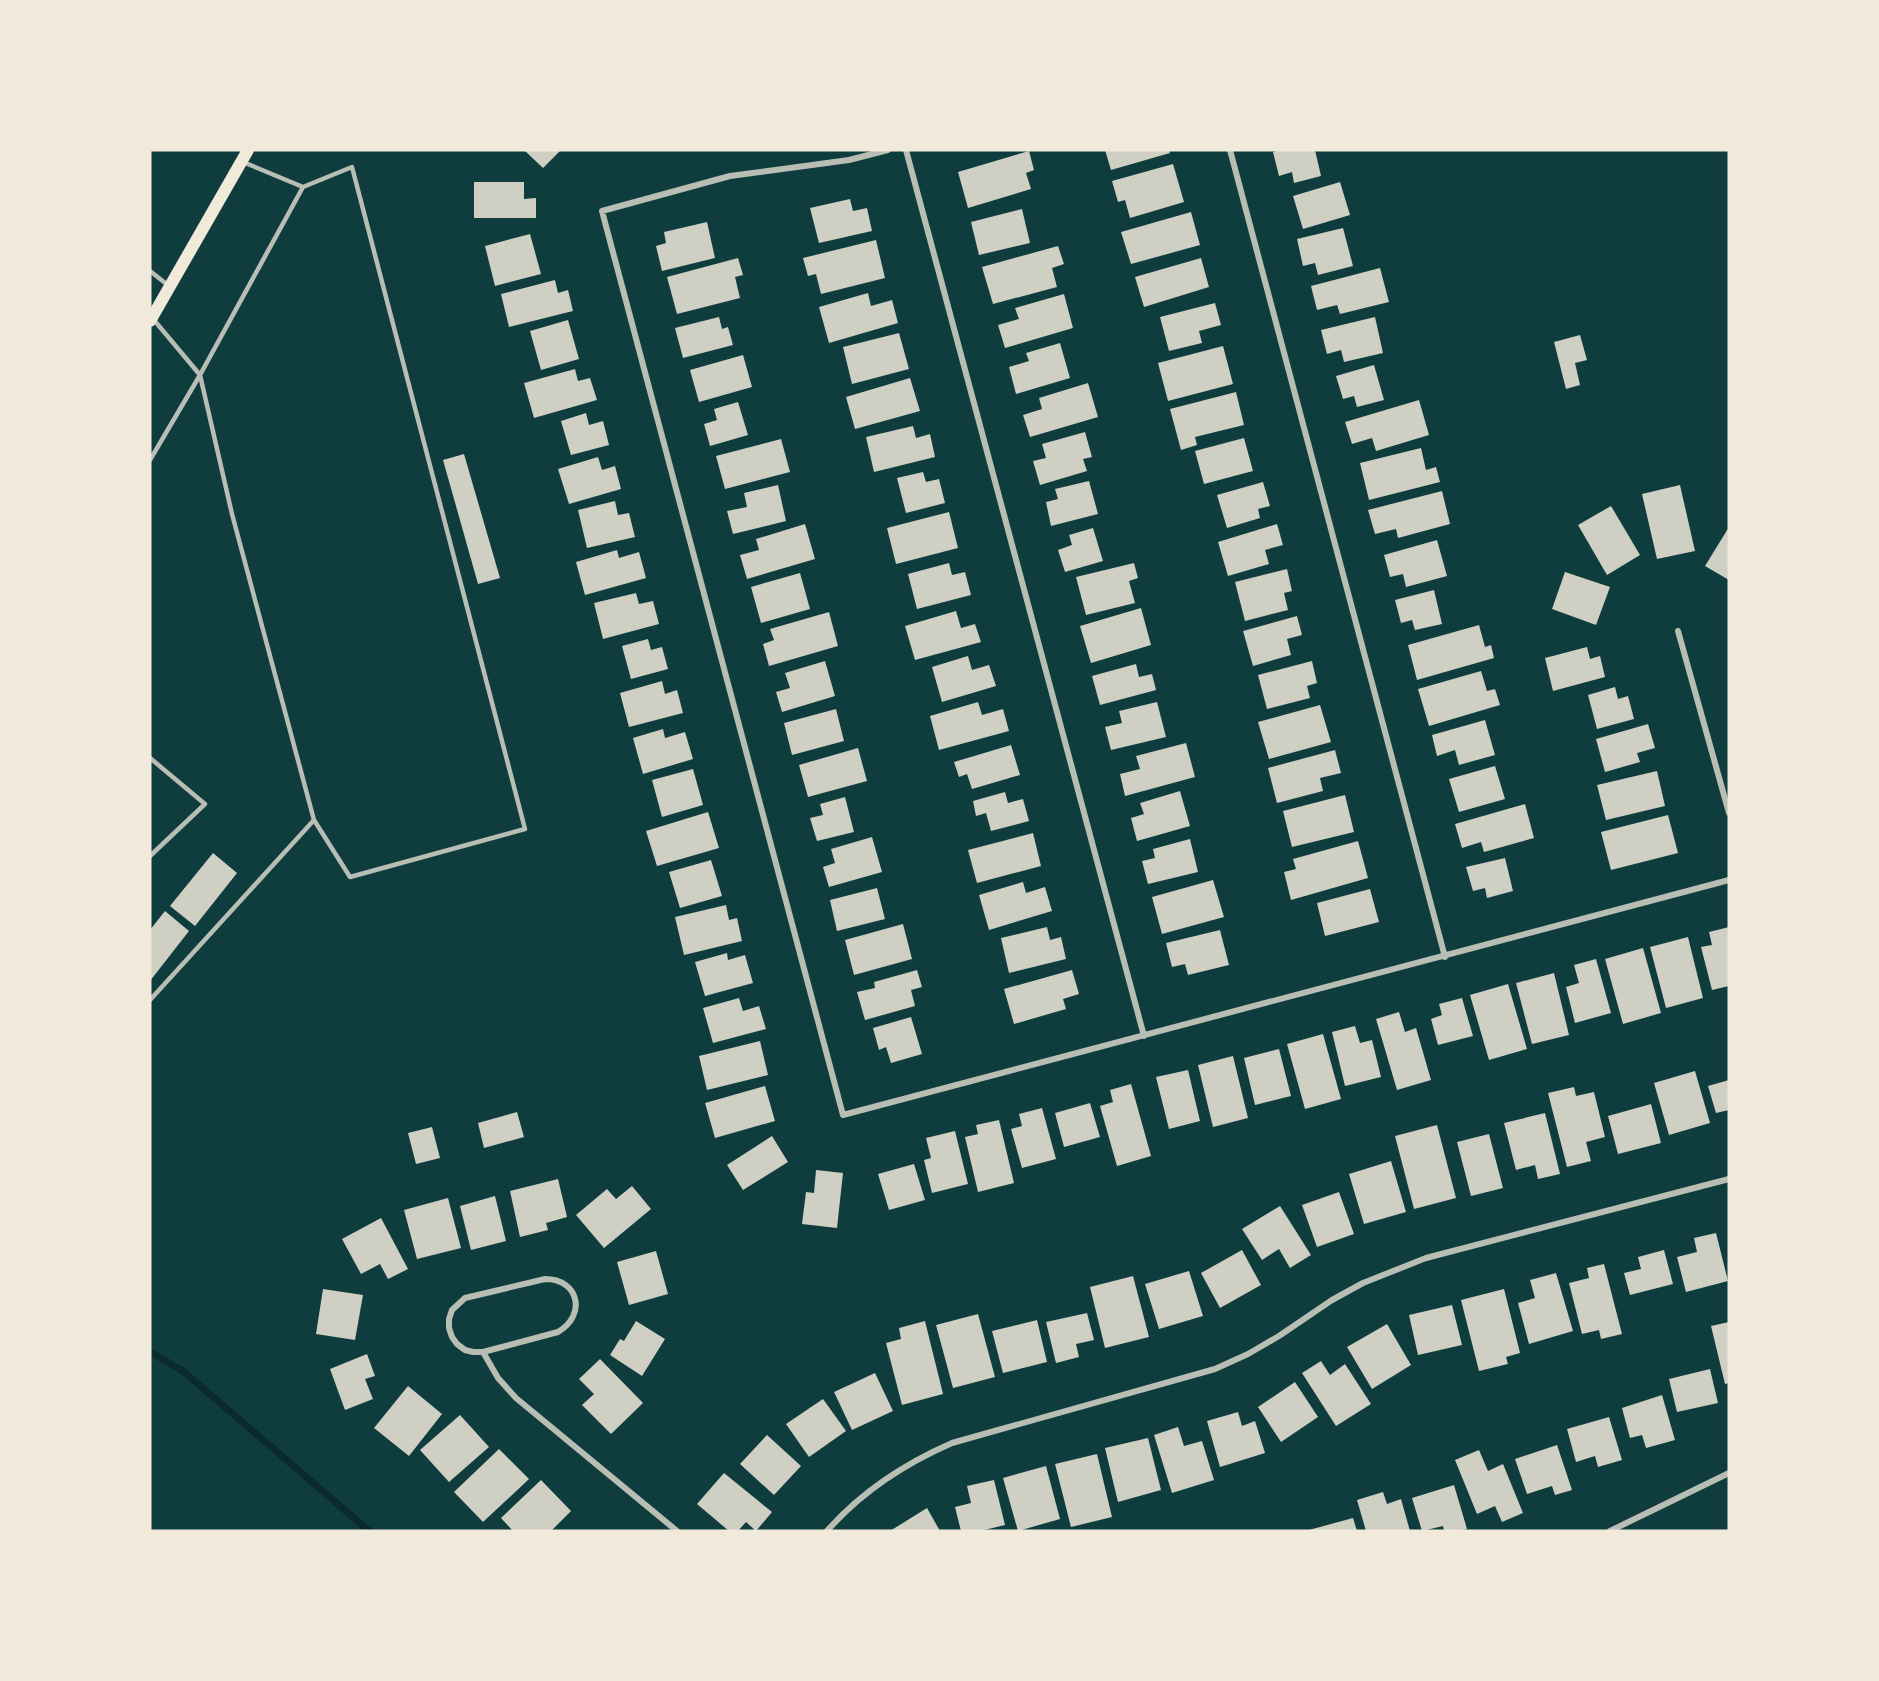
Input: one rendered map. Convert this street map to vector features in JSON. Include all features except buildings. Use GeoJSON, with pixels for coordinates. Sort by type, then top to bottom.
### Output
{"type":"FeatureCollection","features":[{"type":"Feature","properties":{"kind":"main road"},"geometry":{"type":"LineString","coordinates":[[151,320],[245,156]]}},
{"type":"Feature","properties":{"kind":"street"},"geometry":{"type":"LineString","coordinates":[[888,150],[849,160],[730,176],[602,211],[843,1115],[1729,880]]}},
{"type":"Feature","properties":{"kind":"street"},"geometry":{"type":"LineString","coordinates":[[906,150],[1144,1036]]}},
{"type":"Feature","properties":{"kind":"street"},"geometry":{"type":"LineString","coordinates":[[1230,150],[1445,957]]}},
{"type":"Feature","properties":{"kind":"street"},"geometry":{"type":"LineString","coordinates":[[1678,631],[1729,813]]}},
{"type":"Feature","properties":{"kind":"street"},"geometry":{"type":"LineString","coordinates":[[827,1531],[866,1492],[922,1456],[952,1443],[1215,1369],[1279,1336],[1363,1282],[1426,1258],[1729,1179]]}},
{"type":"Feature","properties":{"kind":"street"},"geometry":{"type":"LineString","coordinates":[[545,1279],[554,1279],[569,1287],[576,1304],[572,1320],[566,1327],[558,1332],[483,1352],[465,1350],[452,1337],[449,1319],[458,1303],[465,1298],[545,1279]]}},
{"type":"Feature","properties":{"kind":"street"},"geometry":{"type":"LineString","coordinates":[[483,1352],[498,1378],[516,1398],[677,1531]]}},
{"type":"Feature","properties":{"kind":"street"},"geometry":{"type":"LineString","coordinates":[[1610,1531],[1729,1473]]}},
{"type":"Feature","properties":{"kind":"lane"},"geometry":{"type":"LineString","coordinates":[[245,156],[303,187]]}},
{"type":"Feature","properties":{"kind":"lane"},"geometry":{"type":"LineString","coordinates":[[150,460],[200,375],[303,187],[352,167],[525,829],[350,877],[314,820],[232,514],[200,375],[151,320]]}},
{"type":"Feature","properties":{"kind":"lane"},"geometry":{"type":"LineString","coordinates":[[150,271],[170,287]]}},
{"type":"Feature","properties":{"kind":"lane"},"geometry":{"type":"LineString","coordinates":[[150,759],[205,804],[150,856]]}},
{"type":"Feature","properties":{"kind":"lane"},"geometry":{"type":"LineString","coordinates":[[150,1000],[314,820]]}},
{"type":"Feature","properties":{"kind":"waterway"},"geometry":{"type":"LineString","coordinates":[[150,1352],[183,1371],[369,1531]]}}]}
